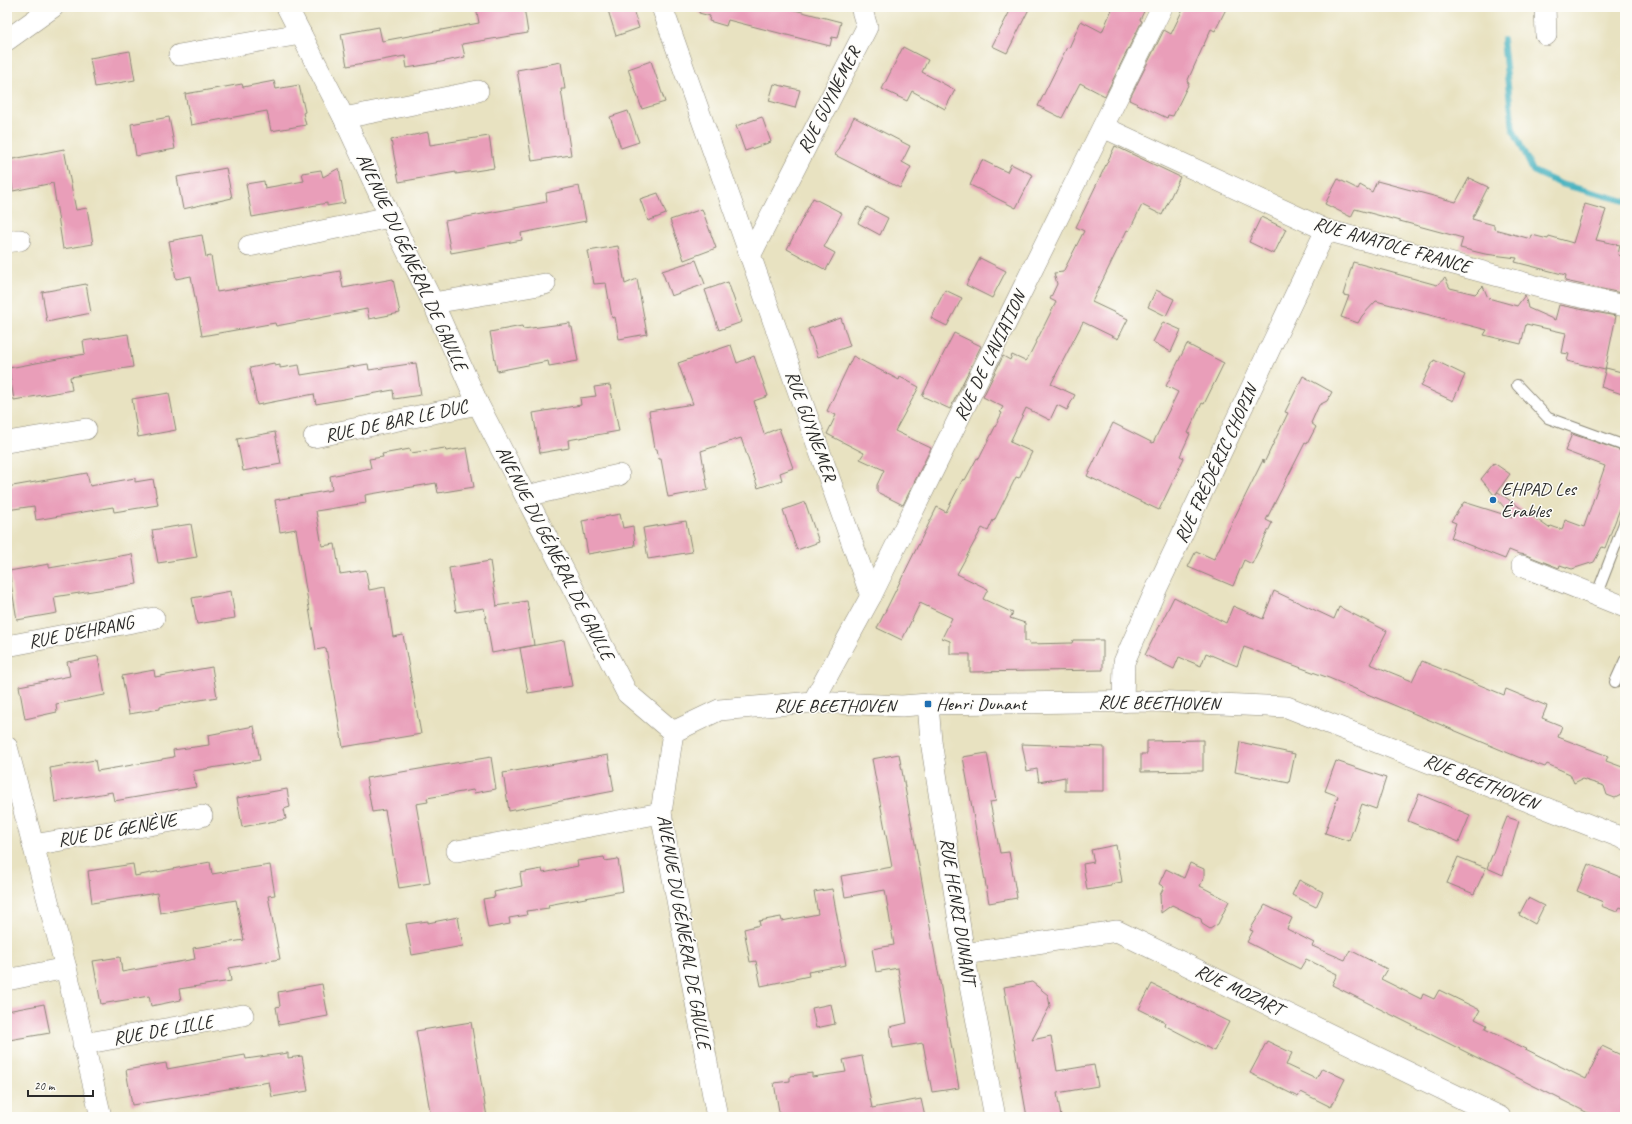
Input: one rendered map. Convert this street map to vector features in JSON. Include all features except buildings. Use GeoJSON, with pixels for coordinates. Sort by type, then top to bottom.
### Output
{"type":"FeatureCollection","features":[{"type":"Feature","properties":{"kind":"street"},"geometry":{"type":"LineString","coordinates":[[7,40],[52,7]]}},
{"type":"Feature","properties":{"kind":"street","name":"AVENUE DU GÉNÉRAL DE GAULLE"},"geometry":{"type":"LineString","coordinates":[[287,7],[344,118],[390,217],[433,303],[478,404],[627,693],[673,732],[661,812],[717,1117]]}},
{"type":"Feature","properties":{"kind":"street","name":"RUE GUYNEMER"},"geometry":{"type":"LineString","coordinates":[[662,7],[871,596]]}},
{"type":"Feature","properties":{"kind":"street","name":"RUE GUYNEMER"},"geometry":{"type":"LineString","coordinates":[[750,256],[867,27],[861,7]]}},
{"type":"Feature","properties":{"kind":"street","name":"RUE DE L'AVIATION"},"geometry":{"type":"LineString","coordinates":[[813,702],[871,596],[1162,7]]}},
{"type":"Feature","properties":{"kind":"street"},"geometry":{"type":"LineString","coordinates":[[1545,7],[1546,35]]}},
{"type":"Feature","properties":{"kind":"street"},"geometry":{"type":"LineString","coordinates":[[179,55],[301,34]]}},
{"type":"Feature","properties":{"kind":"street"},"geometry":{"type":"LineString","coordinates":[[344,118],[478,91]]}},
{"type":"Feature","properties":{"kind":"street","name":"RUE ANATOLE FRANCE"},"geometry":{"type":"LineString","coordinates":[[1103,127],[1326,230],[1562,293],[1625,306]]}},
{"type":"Feature","properties":{"kind":"street"},"geometry":{"type":"LineString","coordinates":[[249,246],[390,217]]}},
{"type":"Feature","properties":{"kind":"street","name":"RUE FRÉDÉRIC CHOPIN"},"geometry":{"type":"LineString","coordinates":[[1123,702],[1124,662],[1153,596],[1326,230]]}},
{"type":"Feature","properties":{"kind":"street"},"geometry":{"type":"LineString","coordinates":[[433,303],[545,284]]}},
{"type":"Feature","properties":{"kind":"street","name":"RUE DE BAR LE DUC"},"geometry":{"type":"LineString","coordinates":[[314,437],[478,404]]}},
{"type":"Feature","properties":{"kind":"street"},"geometry":{"type":"LineString","coordinates":[[7,442],[86,429]]}},
{"type":"Feature","properties":{"kind":"street"},"geometry":{"type":"LineString","coordinates":[[526,496],[619,475]]}},
{"type":"Feature","properties":{"kind":"street"},"geometry":{"type":"LineString","coordinates":[[1522,566],[1625,607]]}},
{"type":"Feature","properties":{"kind":"street","name":"RUE D'EHRANG"},"geometry":{"type":"LineString","coordinates":[[7,646],[154,618]]}},
{"type":"Feature","properties":{"kind":"street","name":"RUE BEETHOVEN"},"geometry":{"type":"LineString","coordinates":[[673,732],[719,710],[813,702],[902,706],[928,704],[1153,701],[1287,707],[1625,839]]}},
{"type":"Feature","properties":{"kind":"street","name":"RUE HENRI DUNANT"},"geometry":{"type":"LineString","coordinates":[[928,704],[931,741],[964,954],[994,1117]]}},
{"type":"Feature","properties":{"kind":"street"},"geometry":{"type":"LineString","coordinates":[[7,747],[10,771],[33,845],[66,968],[101,1117]]}},
{"type":"Feature","properties":{"kind":"street"},"geometry":{"type":"LineString","coordinates":[[457,851],[661,812]]}},
{"type":"Feature","properties":{"kind":"street","name":"RUE DE GENÈVE"},"geometry":{"type":"LineString","coordinates":[[33,845],[202,816]]}},
{"type":"Feature","properties":{"kind":"street","name":"RUE MOZART"},"geometry":{"type":"LineString","coordinates":[[964,954],[1117,931],[1467,1110],[1500,1117]]}},
{"type":"Feature","properties":{"kind":"street"},"geometry":{"type":"LineString","coordinates":[[7,980],[66,968]]}},
{"type":"Feature","properties":{"kind":"street","name":"RUE DE LILLE"},"geometry":{"type":"LineString","coordinates":[[83,1044],[243,1015]]}},
{"type":"Feature","properties":{"kind":"lane"},"geometry":{"type":"LineString","coordinates":[[1517,385],[1548,418],[1625,446]]}},
{"type":"Feature","properties":{"kind":"lane"},"geometry":{"type":"LineString","coordinates":[[1596,596],[1625,521]]}},
{"type":"Feature","properties":{"kind":"lane"},"geometry":{"type":"LineString","coordinates":[[1616,682],[1625,660]]}},
{"type":"Feature","properties":{"kind":"waterway"},"geometry":{"type":"LineString","coordinates":[[1503,40],[1513,129],[1533,171],[1561,184],[1625,201]]}},
{"type":"Feature","properties":{"kind":"place","name":"EHPAD Les Érables"},"geometry":{"type":"Point","coordinates":[1493,500]}},
{"type":"Feature","properties":{"kind":"place","name":"Henri Dunant"},"geometry":{"type":"Point","coordinates":[928,704]}}]}
